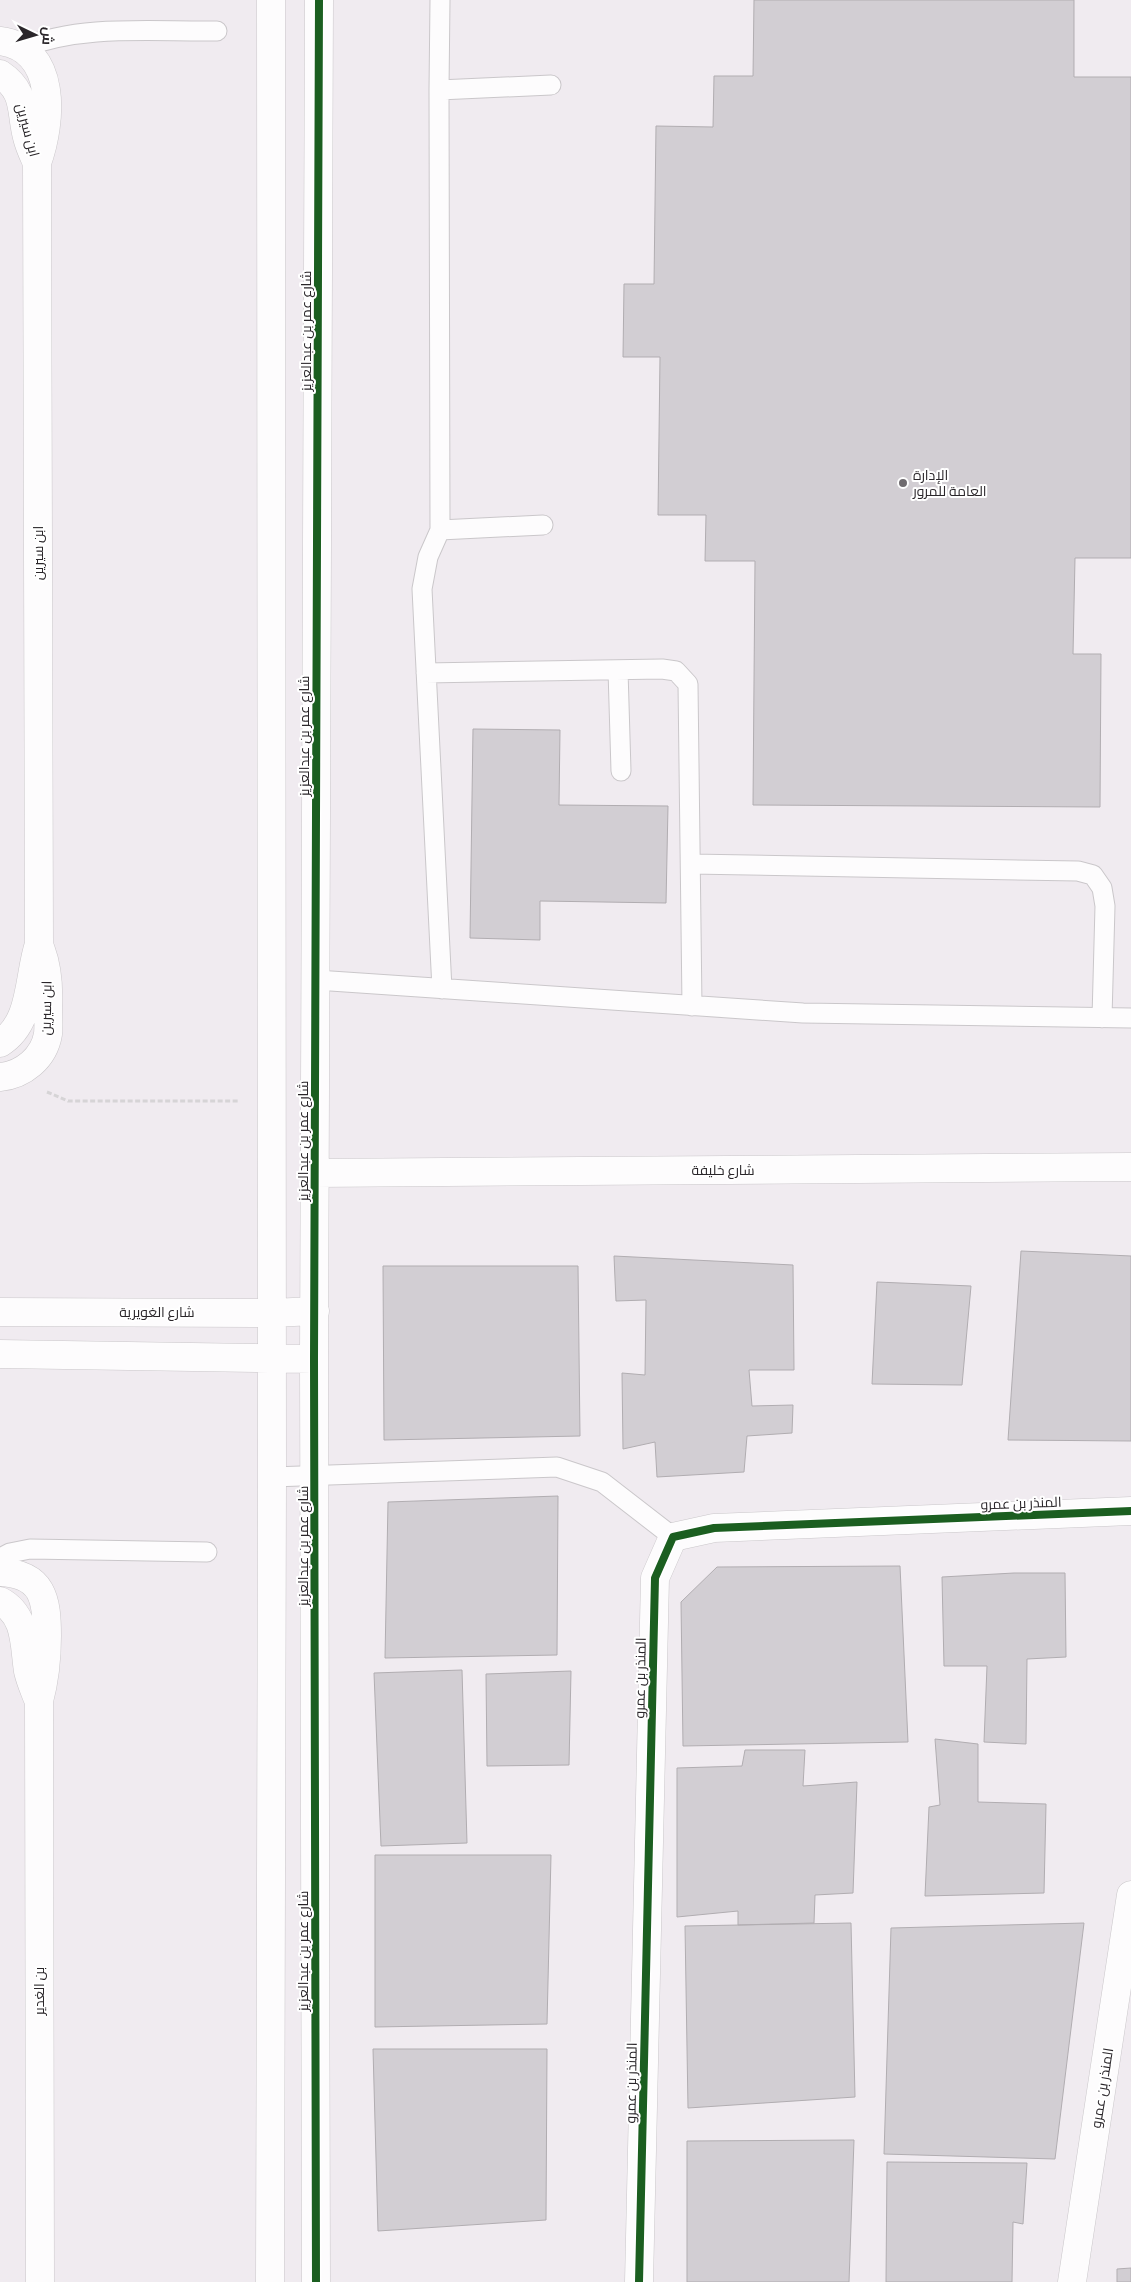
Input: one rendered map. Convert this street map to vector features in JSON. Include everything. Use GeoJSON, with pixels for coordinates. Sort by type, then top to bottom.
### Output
{"type":"FeatureCollection","features":[{"type":"Feature","properties":{"kind":"street"},"geometry":{"type":"LineString","coordinates":[[270,2282],[272,1476],[271,0]]}},
{"type":"Feature","properties":{"kind":"street","name":"شارع عمر بن عبدالعزيز"},"geometry":{"type":"LineString","coordinates":[[316,2282],[316,1474],[314,1359],[320,0]]}},
{"type":"Feature","properties":{"kind":"street","name":"ابن سيرين"},"geometry":{"type":"LineString","coordinates":[[0,1043],[13,1033],[25,1011],[30,975],[38,944],[37,163],[46,132],[46,88],[39,66],[32,56],[11,44]]}},
{"type":"Feature","properties":{"kind":"street","name":"ابن سيرين"},"geometry":{"type":"LineString","coordinates":[[0,74],[14,87],[20,98],[24,111],[26,135],[37,163]]}},
{"type":"Feature","properties":{"kind":"street","name":"ابن سيرين"},"geometry":{"type":"LineString","coordinates":[[12,1073],[38,1057],[48,1034],[48,976],[38,944]]}},
{"type":"Feature","properties":{"kind":"street","name":"شارع خليفة"},"geometry":{"type":"LineString","coordinates":[[315,1173],[1131,1168]]}},
{"type":"Feature","properties":{"kind":"street","name":"شارع الغويرية"},"geometry":{"type":"LineString","coordinates":[[0,1312],[272,1313],[315,1311]]}},
{"type":"Feature","properties":{"kind":"street"},"geometry":{"type":"LineString","coordinates":[[0,1354],[314,1359]]}},
{"type":"Feature","properties":{"kind":"street","name":"المنذر بن عمرو"},"geometry":{"type":"LineString","coordinates":[[639,2282],[655,1578],[673,1537],[714,1528],[1131,1511]]}},
{"type":"Feature","properties":{"kind":"street","name":"بن الغدير"},"geometry":{"type":"LineString","coordinates":[[0,1572],[13,1573],[25,1577],[36,1585],[46,1605],[47,1653],[39,1700],[40,2282]]}},
{"type":"Feature","properties":{"kind":"street","name":"بن الغدير"},"geometry":{"type":"LineString","coordinates":[[0,1601],[20,1621],[26,1646],[28,1672],[39,1700]]}},
{"type":"Feature","properties":{"kind":"street","name":"المنذر بن عمرو"},"geometry":{"type":"LineString","coordinates":[[1072,2282],[1131,1895]]}},
{"type":"Feature","properties":{"kind":"lane"},"geometry":{"type":"LineString","coordinates":[[440,0],[440,530],[428,557],[422,590],[442,989]]}},
{"type":"Feature","properties":{"kind":"lane"},"geometry":{"type":"LineString","coordinates":[[11,44],[62,35],[87,33],[217,31]]}},
{"type":"Feature","properties":{"kind":"lane"},"geometry":{"type":"LineString","coordinates":[[439,90],[551,85]]}},
{"type":"Feature","properties":{"kind":"lane"},"geometry":{"type":"LineString","coordinates":[[440,530],[543,525]]}},
{"type":"Feature","properties":{"kind":"lane"},"geometry":{"type":"LineString","coordinates":[[618,670],[622,771]]}},
{"type":"Feature","properties":{"kind":"lane"},"geometry":{"type":"LineString","coordinates":[[426,673],[676,671],[688,684],[692,1006]]}},
{"type":"Feature","properties":{"kind":"lane"},"geometry":{"type":"LineString","coordinates":[[691,864],[1078,871],[1093,875],[1102,888],[1105,906],[1102,1018]]}},
{"type":"Feature","properties":{"kind":"lane"},"geometry":{"type":"LineString","coordinates":[[316,980],[803,1013],[1131,1018]]}},
{"type":"Feature","properties":{"kind":"lane"},"geometry":{"type":"LineString","coordinates":[[272,1476],[557,1467],[602,1482],[673,1537]]}},
{"type":"Feature","properties":{"kind":"lane"},"geometry":{"type":"LineString","coordinates":[[0,1558],[10,1553],[30,1549],[208,1552]]}},
{"type":"Feature","properties":{"kind":"path"},"geometry":{"type":"LineString","coordinates":[[12,1073],[53,1096],[68,1101],[272,1101]]}},
{"type":"Feature","properties":{"kind":"building"},"geometry":{"type":"Polygon","coordinates":[[[754,0],[1074,0],[1074,77],[1131,77],[1131,558],[1075,558],[1073,654],[1101,654],[1100,807],[753,805],[755,561],[705,561],[706,515],[658,515],[660,357],[623,357],[624,284],[654,284],[656,126],[713,127],[714,76],[753,76],[754,0]]]}},
{"type":"Feature","properties":{"kind":"building"},"geometry":{"type":"Polygon","coordinates":[[[473,729],[560,730],[559,805],[668,806],[666,903],[540,901],[540,940],[470,938],[473,729]]]}},
{"type":"Feature","properties":{"kind":"building"},"geometry":{"type":"Polygon","coordinates":[[[1021,1251],[1131,1256],[1131,1441],[1008,1440],[1021,1251]]]}},
{"type":"Feature","properties":{"kind":"building"},"geometry":{"type":"Polygon","coordinates":[[[614,1256],[793,1265],[794,1370],[749,1370],[752,1406],[793,1405],[792,1433],[747,1436],[744,1472],[657,1477],[655,1442],[623,1449],[622,1373],[645,1375],[646,1300],[616,1301],[614,1256]]]}},
{"type":"Feature","properties":{"kind":"building"},"geometry":{"type":"Polygon","coordinates":[[[383,1266],[578,1266],[580,1436],[384,1440],[383,1266]]]}},
{"type":"Feature","properties":{"kind":"building"},"geometry":{"type":"Polygon","coordinates":[[[877,1282],[971,1286],[962,1385],[872,1384],[877,1282]]]}},
{"type":"Feature","properties":{"kind":"building"},"geometry":{"type":"Polygon","coordinates":[[[558,1496],[557,1655],[385,1658],[388,1502],[558,1496]]]}},
{"type":"Feature","properties":{"kind":"building"},"geometry":{"type":"Polygon","coordinates":[[[900,1566],[908,1742],[683,1746],[681,1602],[717,1567],[900,1566]]]}},
{"type":"Feature","properties":{"kind":"building"},"geometry":{"type":"Polygon","coordinates":[[[1014,1573],[1065,1573],[1066,1657],[1027,1659],[1026,1744],[984,1742],[987,1666],[944,1666],[942,1577],[1014,1573]]]}},
{"type":"Feature","properties":{"kind":"building"},"geometry":{"type":"Polygon","coordinates":[[[462,1670],[467,1843],[381,1846],[374,1673],[462,1670]]]}},
{"type":"Feature","properties":{"kind":"building"},"geometry":{"type":"Polygon","coordinates":[[[571,1671],[569,1765],[487,1766],[486,1674],[571,1671]]]}},
{"type":"Feature","properties":{"kind":"building"},"geometry":{"type":"Polygon","coordinates":[[[935,1739],[978,1744],[978,1802],[1046,1804],[1044,1893],[925,1896],[929,1807],[940,1805],[935,1739]]]}},
{"type":"Feature","properties":{"kind":"building"},"geometry":{"type":"Polygon","coordinates":[[[745,1750],[805,1750],[803,1786],[857,1782],[853,1893],[815,1895],[814,1923],[738,1925],[738,1911],[677,1917],[677,1768],[742,1766],[745,1750]]]}},
{"type":"Feature","properties":{"kind":"building"},"geometry":{"type":"Polygon","coordinates":[[[375,1855],[551,1855],[547,2024],[375,2027],[375,1855]]]}},
{"type":"Feature","properties":{"kind":"building"},"geometry":{"type":"Polygon","coordinates":[[[851,1923],[855,2097],[688,2108],[685,1926],[851,1923]]]}},
{"type":"Feature","properties":{"kind":"building"},"geometry":{"type":"Polygon","coordinates":[[[1084,1923],[1055,2159],[884,2154],[891,1928],[1084,1923]]]}},
{"type":"Feature","properties":{"kind":"building"},"geometry":{"type":"Polygon","coordinates":[[[373,2049],[547,2049],[546,2220],[378,2231],[373,2049]]]}},
{"type":"Feature","properties":{"kind":"building"},"geometry":{"type":"Polygon","coordinates":[[[854,2140],[849,2282],[687,2282],[687,2141],[854,2140]]]}},
{"type":"Feature","properties":{"kind":"building"},"geometry":{"type":"Polygon","coordinates":[[[887,2162],[1027,2163],[1023,2224],[1013,2222],[1012,2282],[886,2282],[887,2162]]]}},
{"type":"Feature","properties":{"kind":"building"},"geometry":{"type":"Polygon","coordinates":[[[1131,2268],[1131,2282],[1117,2282],[1117,2269],[1131,2268]]]}},
{"type":"Feature","properties":{"kind":"cycle path"},"geometry":{"type":"LineString","coordinates":[[316,2282],[314,1359],[319,0]]}},
{"type":"Feature","properties":{"kind":"cycle path"},"geometry":{"type":"LineString","coordinates":[[639,2282],[655,1578],[673,1537],[714,1528],[1131,1511]]}},
{"type":"Feature","properties":{"kind":"place","name":"الإدارة العامة للمرور"},"geometry":{"type":"Point","coordinates":[903,483]}}]}
